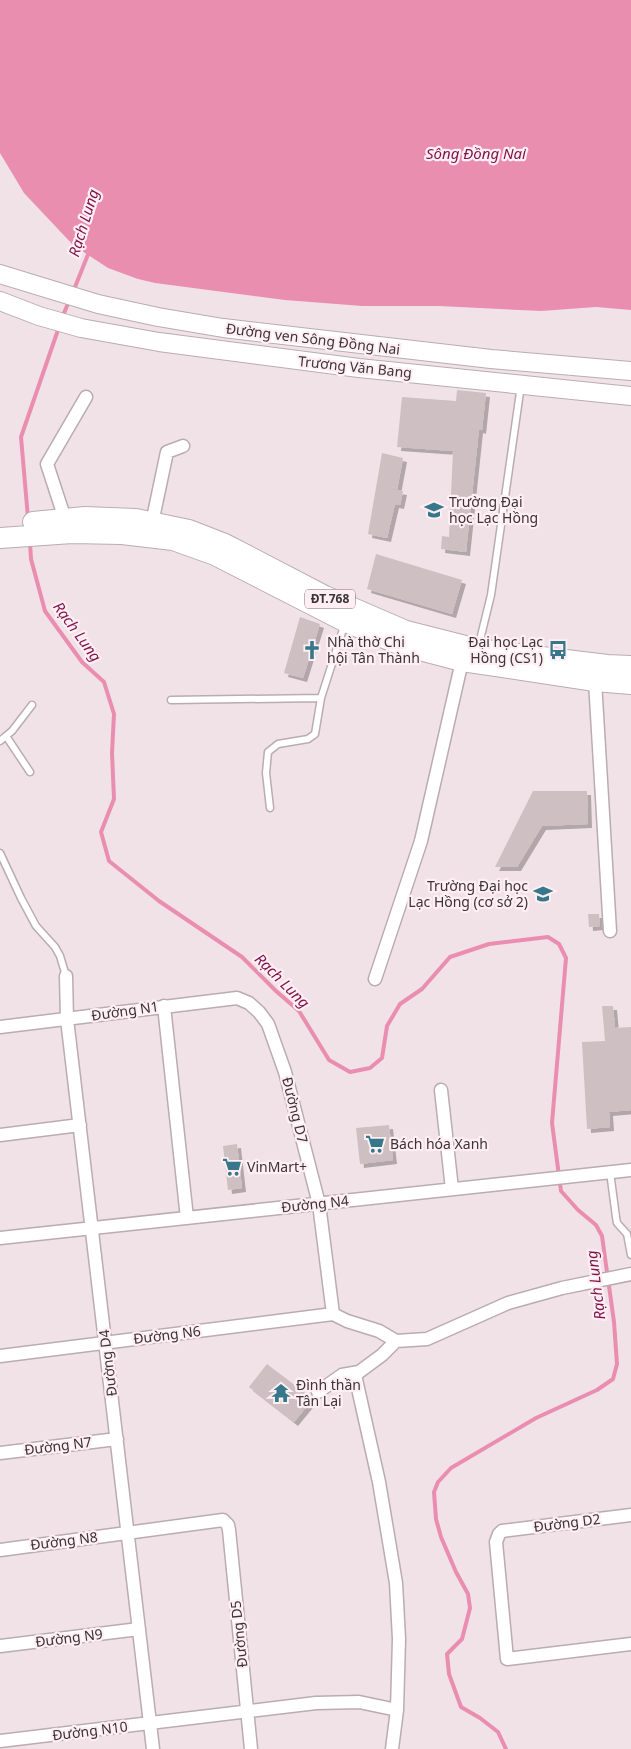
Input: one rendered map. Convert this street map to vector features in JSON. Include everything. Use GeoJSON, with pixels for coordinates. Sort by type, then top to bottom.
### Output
{"type":"FeatureCollection","features":[{"type":"Feature","properties":{"kind":"main road","name":"Đường ven Sông Đồng Nai"},"geometry":{"type":"LineString","coordinates":[[0,274],[90,301],[158,317],[223,328],[491,359],[631,371]]}},
{"type":"Feature","properties":{"kind":"main road","name":"Trương Văn Bang"},"geometry":{"type":"LineString","coordinates":[[0,301],[39,316],[81,328],[220,351],[359,368],[631,396]]}},
{"type":"Feature","properties":{"kind":"main road","name":"ĐT.768"},"geometry":{"type":"LineString","coordinates":[[0,538],[65,519],[85,517],[136,520],[189,530],[225,544],[403,638]]}},
{"type":"Feature","properties":{"kind":"main road","name":"ĐT.768"},"geometry":{"type":"LineString","coordinates":[[0,524],[29,529],[72,533],[122,534],[172,540],[215,555],[346,622],[469,655],[595,681],[631,684]]}},
{"type":"Feature","properties":{"kind":"main road","name":"ĐT.768"},"geometry":{"type":"LineString","coordinates":[[469,655],[631,666]]}},
{"type":"Feature","properties":{"kind":"street"},"geometry":{"type":"LineString","coordinates":[[65,519],[47,464],[86,397]]}},
{"type":"Feature","properties":{"kind":"street"},"geometry":{"type":"LineString","coordinates":[[152,523],[167,452],[183,446]]}},
{"type":"Feature","properties":{"kind":"street"},"geometry":{"type":"LineString","coordinates":[[375,979],[421,841],[469,655]]}},
{"type":"Feature","properties":{"kind":"street"},"geometry":{"type":"LineString","coordinates":[[595,681],[610,931]]}},
{"type":"Feature","properties":{"kind":"street","name":"Đường D4"},"geometry":{"type":"LineString","coordinates":[[66,976],[68,1019],[153,1749]]}},
{"type":"Feature","properties":{"kind":"street","name":"Đường N1"},"geometry":{"type":"LineString","coordinates":[[0,1027],[237,998],[249,1003]]}},
{"type":"Feature","properties":{"kind":"street","name":"Đường D7"},"geometry":{"type":"LineString","coordinates":[[249,1003],[268,1024],[285,1072],[319,1204],[333,1314]]}},
{"type":"Feature","properties":{"kind":"street"},"geometry":{"type":"LineString","coordinates":[[164,1006],[187,1218]]}},
{"type":"Feature","properties":{"kind":"street"},"geometry":{"type":"LineString","coordinates":[[441,1090],[452,1189]]}},
{"type":"Feature","properties":{"kind":"street"},"geometry":{"type":"LineString","coordinates":[[0,1136],[80,1125]]}},
{"type":"Feature","properties":{"kind":"street","name":"Đường N4"},"geometry":{"type":"LineString","coordinates":[[0,1238],[631,1170]]}},
{"type":"Feature","properties":{"kind":"street"},"geometry":{"type":"LineString","coordinates":[[333,1314],[347,1321],[379,1331],[396,1341],[427,1339],[508,1304],[606,1278],[631,1274]]}},
{"type":"Feature","properties":{"kind":"street","name":"Đường N6"},"geometry":{"type":"LineString","coordinates":[[0,1356],[333,1314]]}},
{"type":"Feature","properties":{"kind":"street"},"geometry":{"type":"LineString","coordinates":[[392,1749],[397,1710],[399,1639],[396,1583],[379,1482],[355,1375],[382,1355],[396,1341]]}},
{"type":"Feature","properties":{"kind":"street"},"geometry":{"type":"LineString","coordinates":[[318,1392],[342,1375],[359,1372]]}},
{"type":"Feature","properties":{"kind":"street","name":"Đường N7"},"geometry":{"type":"LineString","coordinates":[[0,1454],[116,1439]]}},
{"type":"Feature","properties":{"kind":"street","name":"Đường D2"},"geometry":{"type":"LineString","coordinates":[[631,1515],[502,1531],[496,1542],[507,1659],[631,1644]]}},
{"type":"Feature","properties":{"kind":"street","name":"Đường N8"},"geometry":{"type":"LineString","coordinates":[[0,1550],[223,1520]]}},
{"type":"Feature","properties":{"kind":"street","name":"Đường D5"},"geometry":{"type":"LineString","coordinates":[[223,1520],[228,1525],[229,1530],[251,1749]]}},
{"type":"Feature","properties":{"kind":"street","name":"Đường N9"},"geometry":{"type":"LineString","coordinates":[[0,1646],[139,1630]]}},
{"type":"Feature","properties":{"kind":"street","name":"Đường N10"},"geometry":{"type":"LineString","coordinates":[[0,1741],[316,1703],[359,1702],[397,1710]]}},
{"type":"Feature","properties":{"kind":"lane"},"geometry":{"type":"LineString","coordinates":[[469,655],[491,595],[520,392]]}},
{"type":"Feature","properties":{"kind":"lane"},"geometry":{"type":"LineString","coordinates":[[270,808],[266,773],[268,752],[278,744],[308,739],[314,734],[321,698],[346,622]]}},
{"type":"Feature","properties":{"kind":"lane"},"geometry":{"type":"LineString","coordinates":[[171,700],[321,698]]}},
{"type":"Feature","properties":{"kind":"lane"},"geometry":{"type":"LineString","coordinates":[[0,741],[12,731],[32,705]]}},
{"type":"Feature","properties":{"kind":"lane"},"geometry":{"type":"LineString","coordinates":[[6,736],[30,772]]}},
{"type":"Feature","properties":{"kind":"lane"},"geometry":{"type":"LineString","coordinates":[[0,853],[36,926],[55,947],[60,956],[66,976]]}},
{"type":"Feature","properties":{"kind":"lane"},"geometry":{"type":"LineString","coordinates":[[610,1172],[617,1223],[627,1234],[631,1255]]}},
{"type":"Feature","properties":{"kind":"water","name":"Sông Đồng Nai"},"geometry":{"type":"Polygon","coordinates":[[[0,0],[631,0],[631,310],[596,307],[541,311],[439,306],[362,306],[285,300],[155,283],[108,268],[73,245],[24,193],[0,153],[0,0]]]}},
{"type":"Feature","properties":{"kind":"building"},"geometry":{"type":"Polygon","coordinates":[[[457,390],[486,393],[482,430],[479,429],[466,552],[441,549],[442,536],[449,537],[453,451],[397,447],[402,397],[456,401],[457,390]]]}},
{"type":"Feature","properties":{"kind":"building"},"geometry":{"type":"Polygon","coordinates":[[[382,453],[403,458],[397,490],[403,491],[400,505],[395,504],[387,538],[368,534],[382,453]]]}},
{"type":"Feature","properties":{"kind":"building"},"geometry":{"type":"Polygon","coordinates":[[[376,554],[462,580],[452,614],[367,589],[376,554]]]}},
{"type":"Feature","properties":{"kind":"building"},"geometry":{"type":"Polygon","coordinates":[[[300,617],[320,624],[303,678],[284,673],[300,617]]]}},
{"type":"Feature","properties":{"kind":"building"},"geometry":{"type":"Polygon","coordinates":[[[533,791],[587,791],[588,824],[542,826],[517,867],[495,867],[533,791]]]}},
{"type":"Feature","properties":{"kind":"building"},"geometry":{"type":"Polygon","coordinates":[[[588,914],[599,914],[600,926],[589,927],[588,914]]]}},
{"type":"Feature","properties":{"kind":"building"},"geometry":{"type":"Polygon","coordinates":[[[602,1006],[613,1006],[615,1028],[631,1027],[631,1110],[609,1112],[610,1127],[587,1129],[582,1042],[605,1041],[602,1006]]]}},
{"type":"Feature","properties":{"kind":"building"},"geometry":{"type":"Polygon","coordinates":[[[389,1125],[393,1160],[360,1164],[356,1128],[389,1125]]]}},
{"type":"Feature","properties":{"kind":"building","name":"VinMart+"},"geometry":{"type":"Polygon","coordinates":[[[237,1144],[242,1188],[228,1190],[223,1146],[237,1144]]]}},
{"type":"Feature","properties":{"kind":"building","name":"Đình thần Tân Lại"},"geometry":{"type":"Polygon","coordinates":[[[267,1364],[313,1399],[294,1422],[249,1387],[267,1364]]]}},
{"type":"Feature","properties":{"kind":"waterway","name":"Rạch Lung"},"geometry":{"type":"LineString","coordinates":[[73,292],[89,252]]}},
{"type":"Feature","properties":{"kind":"waterway","name":"Rạch Lung"},"geometry":{"type":"LineString","coordinates":[[62,318],[69,301]]}},
{"type":"Feature","properties":{"kind":"waterway","name":"Rạch Lung"},"geometry":{"type":"LineString","coordinates":[[28,518],[21,437],[59,327]]}},
{"type":"Feature","properties":{"kind":"waterway","name":"Rạch Lung"},"geometry":{"type":"LineString","coordinates":[[30,543],[31,559],[45,611],[82,662],[104,682],[114,714],[112,753],[114,799],[101,832],[109,861],[159,901],[242,957],[299,1011],[329,1060],[350,1072],[370,1068],[382,1058],[387,1026],[400,1004],[422,989],[450,957],[489,944],[548,937],[559,944],[566,958],[552,1123],[561,1191],[578,1210],[596,1225],[602,1236],[614,1322],[617,1364],[613,1379],[597,1390],[536,1418],[451,1468],[438,1482],[434,1492],[436,1519],[441,1537],[468,1594],[470,1608],[462,1639],[447,1654],[449,1674],[461,1707],[480,1718],[498,1732],[506,1749]]}},
{"type":"Feature","properties":{"kind":"place","name":"Trường Đại học Lạc Hồng"},"geometry":{"type":"Point","coordinates":[434,510]}},
{"type":"Feature","properties":{"kind":"place","name":"Nhà thờ Chi hội Tân Thành"},"geometry":{"type":"Point","coordinates":[312,650]}},
{"type":"Feature","properties":{"kind":"place","name":"Đại học Lạc Hồng (CS1)"},"geometry":{"type":"Point","coordinates":[558,650]}},
{"type":"Feature","properties":{"kind":"place","name":"Trường Đại học Lạc Hồng (cơ sở 2)"},"geometry":{"type":"Point","coordinates":[543,894]}},
{"type":"Feature","properties":{"kind":"place","name":"Bách hóa Xanh"},"geometry":{"type":"Point","coordinates":[375,1144]}},
{"type":"Feature","properties":{"kind":"place","name":"VinMart+"},"geometry":{"type":"Point","coordinates":[232,1167]}},
{"type":"Feature","properties":{"kind":"place","name":"Đình thần Tân Lại"},"geometry":{"type":"Point","coordinates":[281,1393]}}]}
